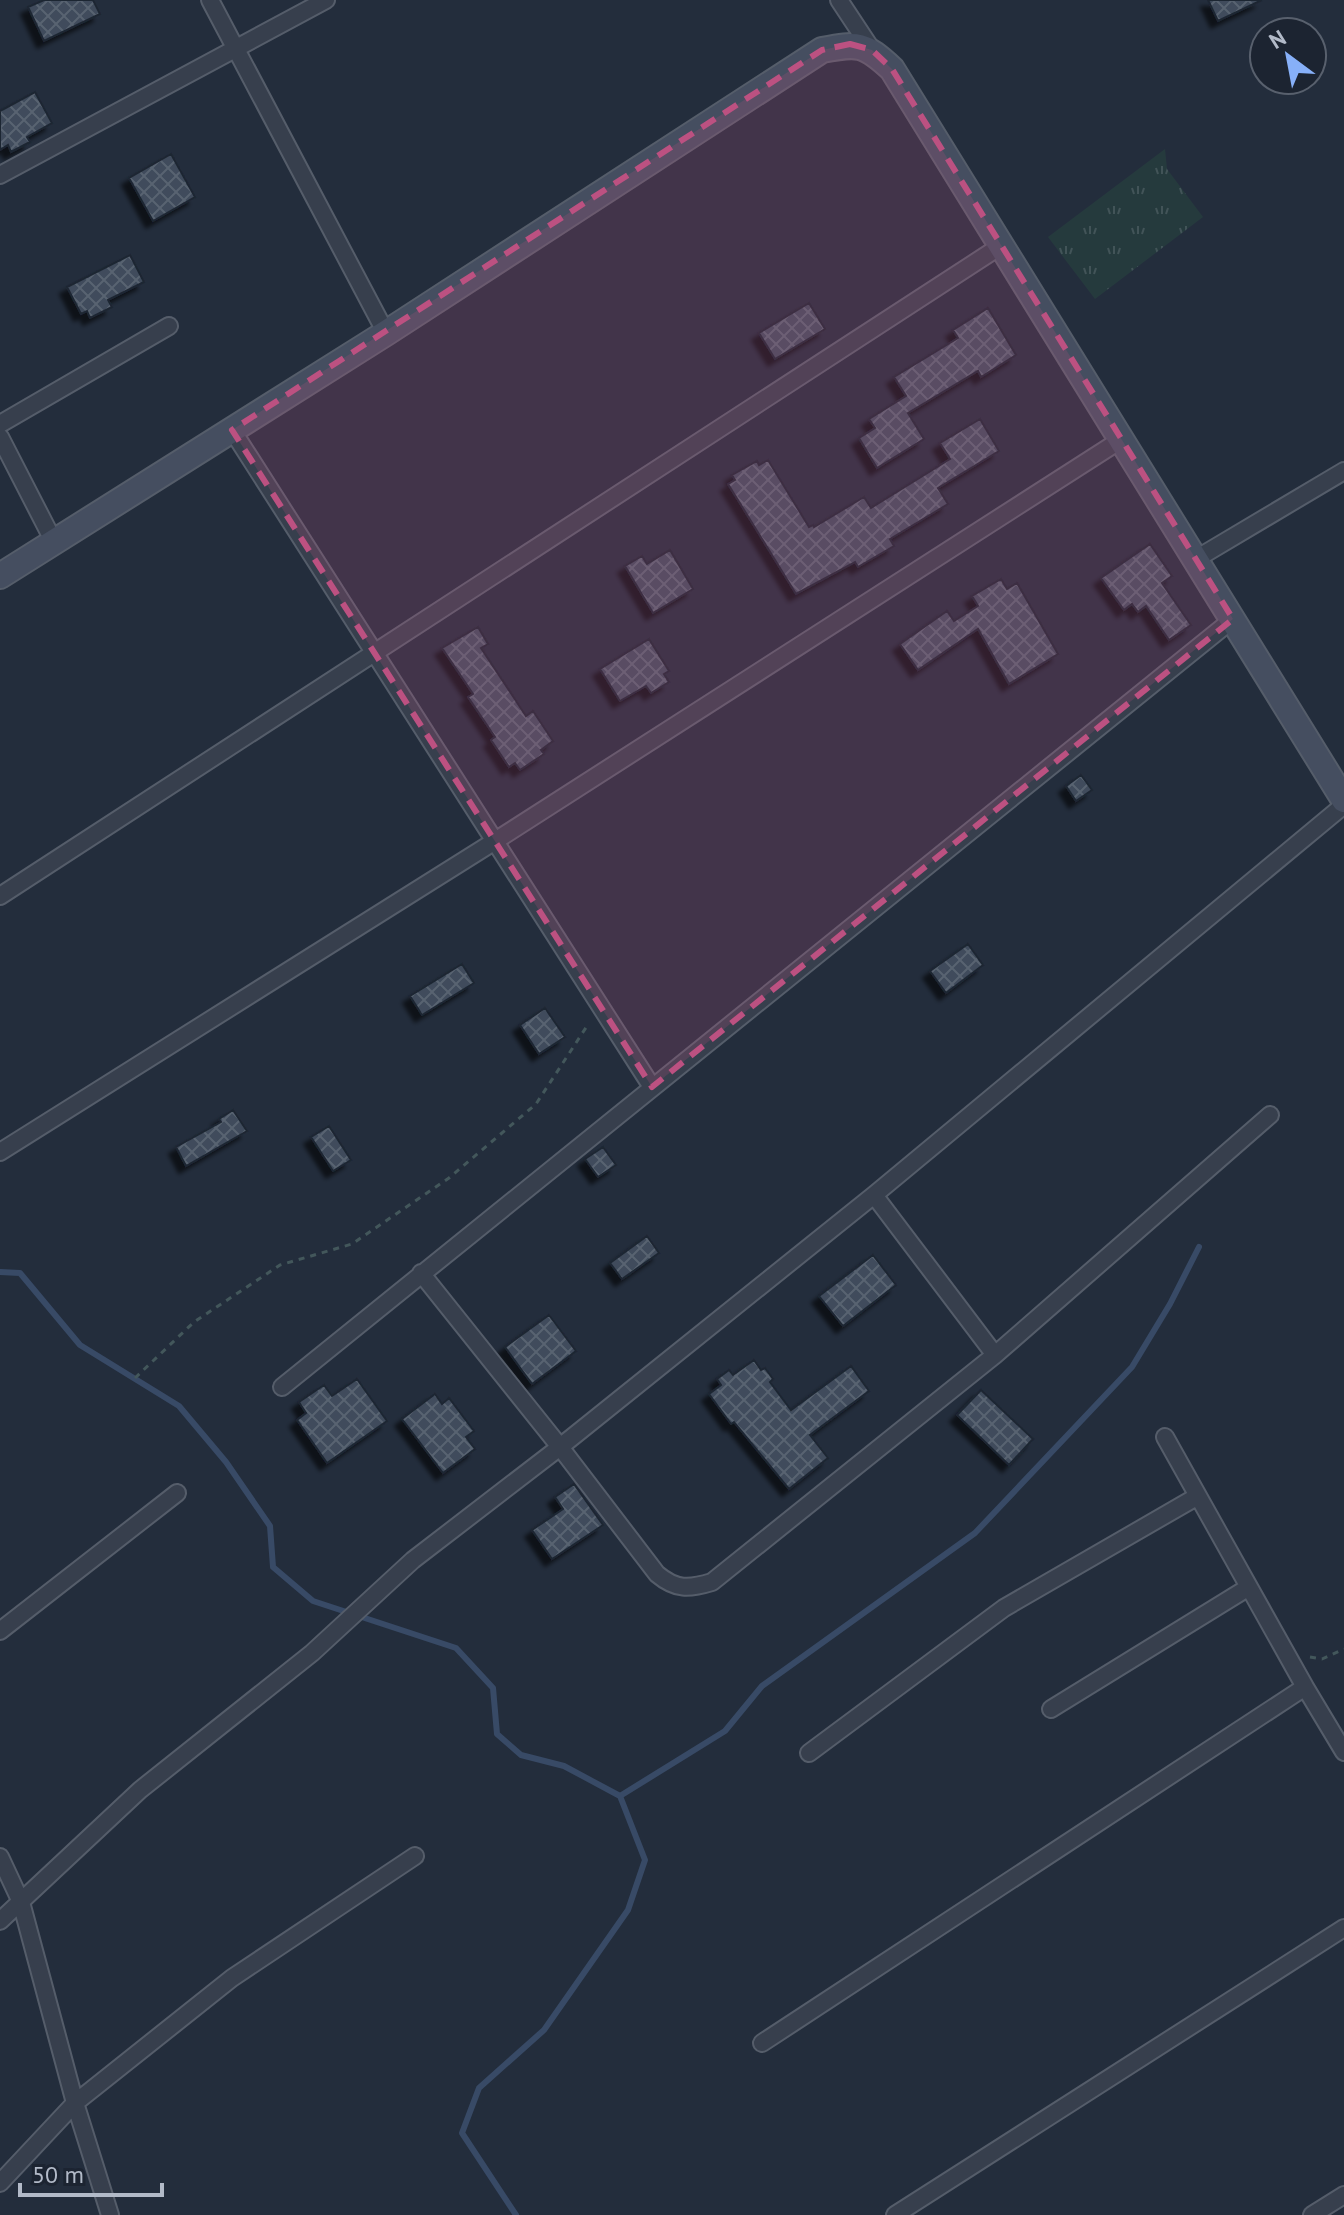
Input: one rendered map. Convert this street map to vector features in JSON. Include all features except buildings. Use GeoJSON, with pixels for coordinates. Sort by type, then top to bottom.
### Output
{"type":"FeatureCollection","features":[{"type":"Feature","properties":{"kind":"street"},"geometry":{"type":"LineString","coordinates":[[210,0],[386,333]]}},
{"type":"Feature","properties":{"kind":"street"},"geometry":{"type":"LineString","coordinates":[[0,175],[326,0]]}},
{"type":"Feature","properties":{"kind":"street"},"geometry":{"type":"LineString","coordinates":[[0,1921],[140,1790],[312,1653],[413,1560],[560,1447],[874,1195],[1344,802],[892,69],[872,50],[839,0]]}},
{"type":"Feature","properties":{"kind":"street"},"geometry":{"type":"LineString","coordinates":[[0,576],[386,333],[822,50],[850,44],[872,50]]}},
{"type":"Feature","properties":{"kind":"street"},"geometry":{"type":"LineString","coordinates":[[0,896],[1002,245]]}},
{"type":"Feature","properties":{"kind":"street"},"geometry":{"type":"LineString","coordinates":[[0,424],[169,326]]}},
{"type":"Feature","properties":{"kind":"street"},"geometry":{"type":"LineString","coordinates":[[232,430],[652,1087]]}},
{"type":"Feature","properties":{"kind":"street"},"geometry":{"type":"LineString","coordinates":[[0,437],[54,542]]}},
{"type":"Feature","properties":{"kind":"street"},"geometry":{"type":"LineString","coordinates":[[0,1152],[495,841],[1122,439]]}},
{"type":"Feature","properties":{"kind":"street"},"geometry":{"type":"LineString","coordinates":[[1196,559],[1344,471]]}},
{"type":"Feature","properties":{"kind":"street"},"geometry":{"type":"LineString","coordinates":[[282,1387],[1233,619]]}},
{"type":"Feature","properties":{"kind":"street"},"geometry":{"type":"LineString","coordinates":[[421,1273],[657,1574],[667,1583],[682,1589],[695,1588],[712,1582],[995,1355],[1270,1115]]}},
{"type":"Feature","properties":{"kind":"street"},"geometry":{"type":"LineString","coordinates":[[874,1195],[995,1355]]}},
{"type":"Feature","properties":{"kind":"street"},"geometry":{"type":"LineString","coordinates":[[1165,1437],[1344,1752]]}},
{"type":"Feature","properties":{"kind":"street"},"geometry":{"type":"LineString","coordinates":[[0,1631],[177,1493]]}},
{"type":"Feature","properties":{"kind":"street"},"geometry":{"type":"LineString","coordinates":[[809,1753],[1004,1608],[1198,1496]]}},
{"type":"Feature","properties":{"kind":"street"},"geometry":{"type":"LineString","coordinates":[[1051,1709],[1249,1587]]}},
{"type":"Feature","properties":{"kind":"street"},"geometry":{"type":"LineString","coordinates":[[762,2043],[1305,1687]]}},
{"type":"Feature","properties":{"kind":"street"},"geometry":{"type":"LineString","coordinates":[[0,2183],[75,2103],[232,1978],[415,1856]]}},
{"type":"Feature","properties":{"kind":"street"},"geometry":{"type":"LineString","coordinates":[[0,1857],[21,1902],[75,2103],[110,2215]]}},
{"type":"Feature","properties":{"kind":"street"},"geometry":{"type":"LineString","coordinates":[[895,2215],[1344,1928]]}},
{"type":"Feature","properties":{"kind":"street"},"geometry":{"type":"LineString","coordinates":[[1312,2215],[1344,2195]]}},
{"type":"Feature","properties":{"kind":"path"},"geometry":{"type":"LineString","coordinates":[[135,1378],[194,1322],[280,1265],[352,1244],[449,1178],[536,1104],[600,1006]]}},
{"type":"Feature","properties":{"kind":"path"},"geometry":{"type":"LineString","coordinates":[[1286,1654],[1322,1659],[1344,1649]]}},
{"type":"Feature","properties":{"kind":"highlighted area"},"geometry":{"type":"Polygon","coordinates":[[[850,44],[872,50],[892,69],[1233,619],[652,1087],[232,430],[822,50],[850,44]]]}},
{"type":"Feature","properties":{"kind":"green space"},"geometry":{"type":"Polygon","coordinates":[[[1165,149],[1167,169],[1203,217],[1095,299],[1048,237],[1165,149]]]}},
{"type":"Feature","properties":{"kind":"waterway"},"geometry":{"type":"LineString","coordinates":[[620,1796],[725,1731],[762,1686],[975,1533],[1132,1367],[1170,1304],[1199,1247]]}},
{"type":"Feature","properties":{"kind":"waterway"},"geometry":{"type":"LineString","coordinates":[[0,1272],[20,1273],[80,1345],[179,1406],[226,1462],[270,1526],[273,1567],[313,1601],[456,1648],[493,1688],[497,1734],[521,1755],[564,1766],[620,1796],[645,1860],[628,1910],[544,2030],[479,2088],[462,2133],[516,2215]]}}]}
